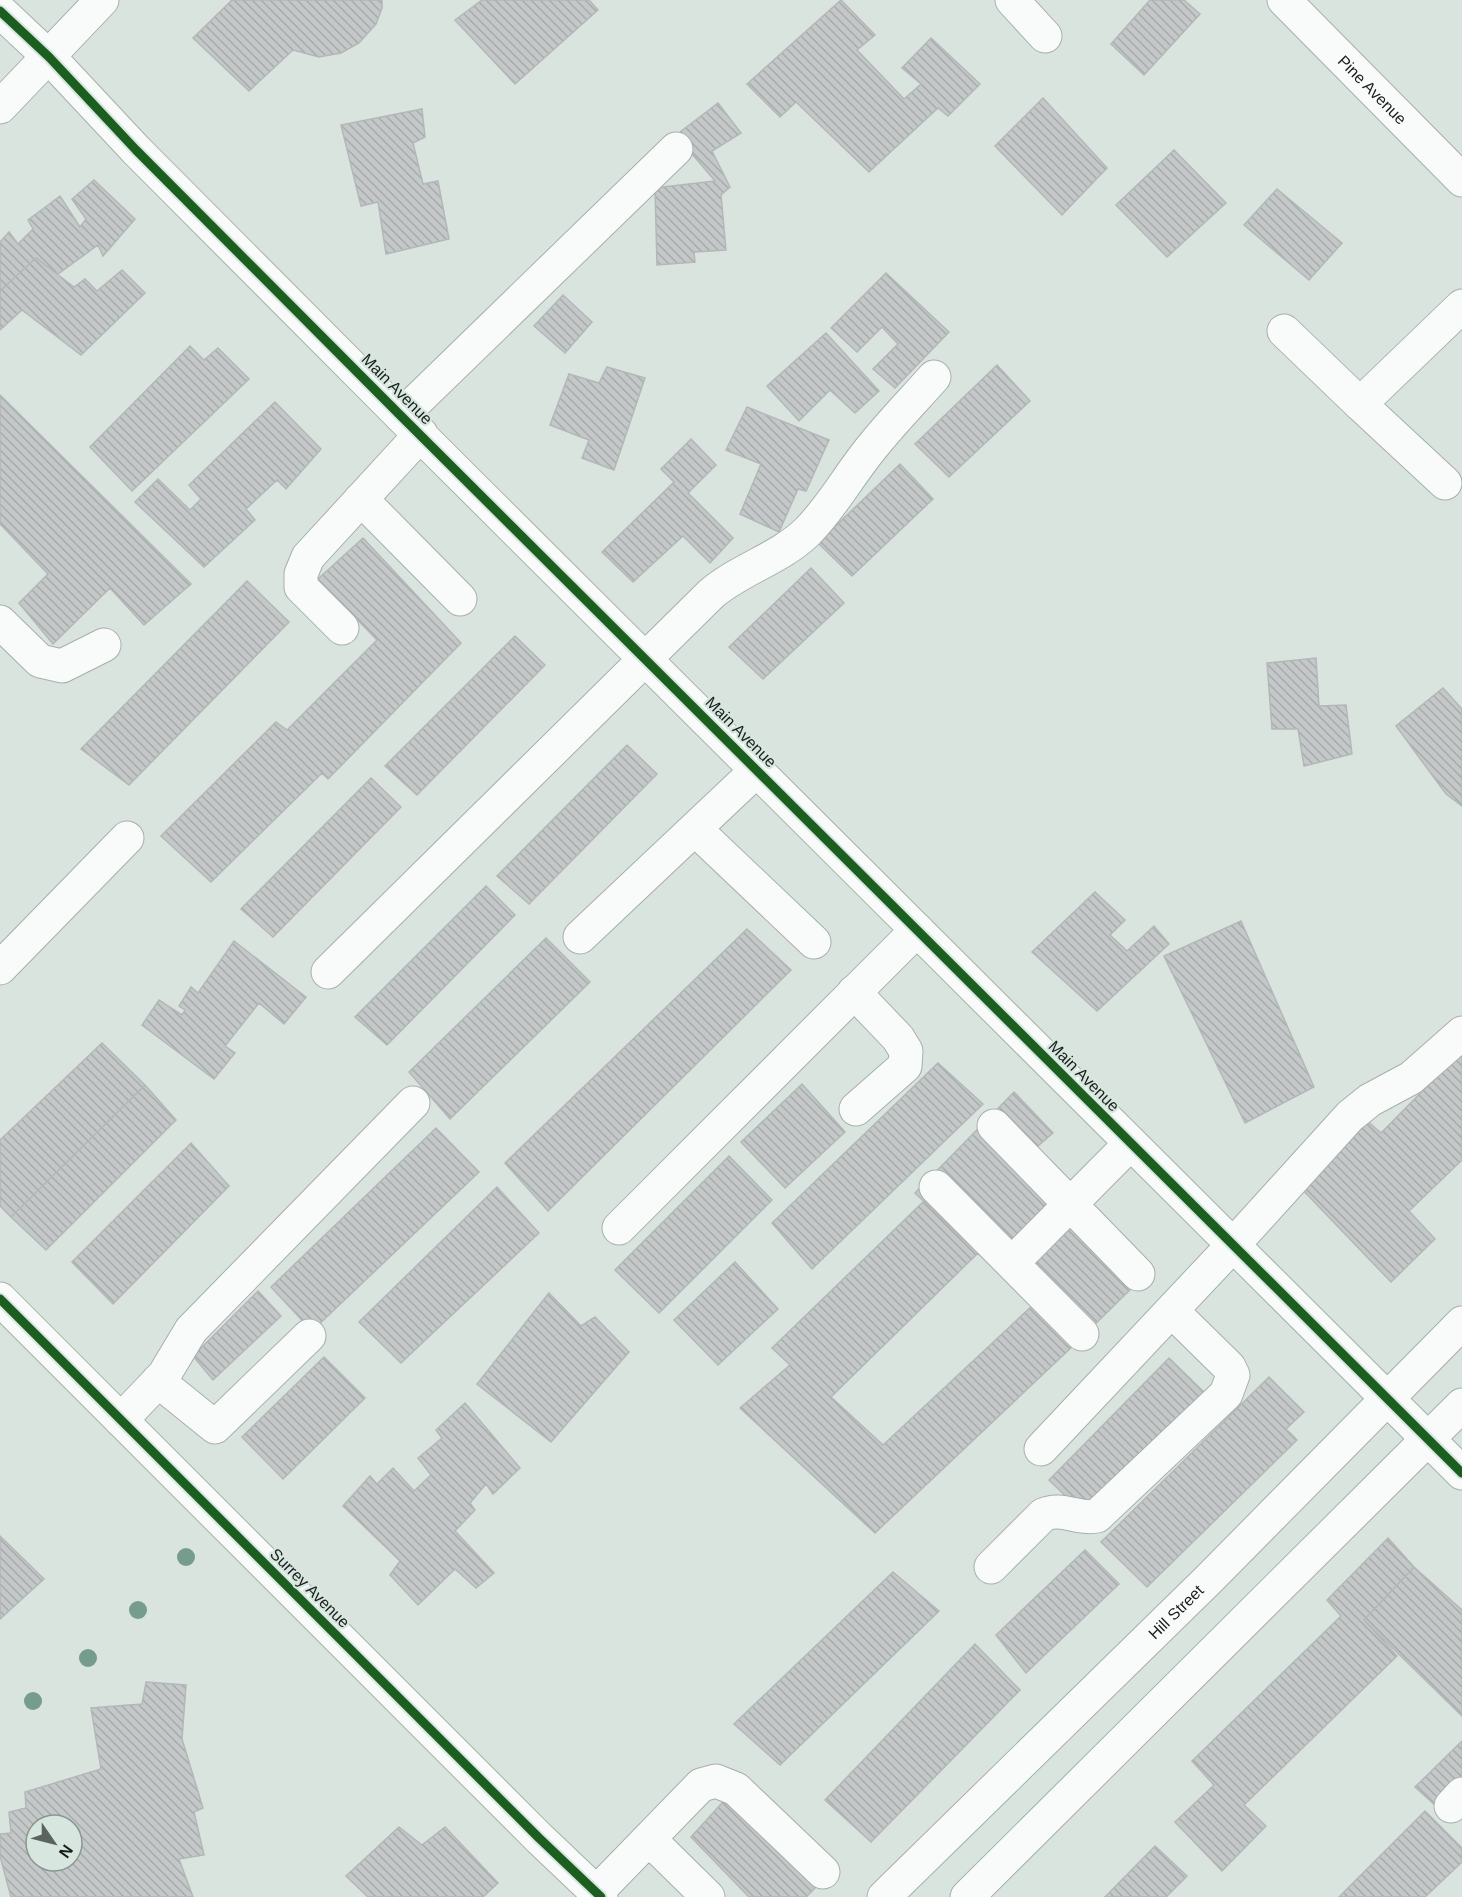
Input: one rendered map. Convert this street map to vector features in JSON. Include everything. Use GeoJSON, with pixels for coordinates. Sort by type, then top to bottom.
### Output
{"type":"FeatureCollection","features":[{"type":"Feature","properties":{"kind":"street"},"geometry":{"type":"LineString","coordinates":[[0,107],[102,0]]}},
{"type":"Feature","properties":{"kind":"street"},"geometry":{"type":"LineString","coordinates":[[1012,0],[1045,36]]}},
{"type":"Feature","properties":{"kind":"street","name":"Pine Avenue"},"geometry":{"type":"LineString","coordinates":[[1284,0],[1462,180]]}},
{"type":"Feature","properties":{"kind":"street","name":"Main Avenue"},"geometry":{"type":"LineString","coordinates":[[0,11],[49,57],[136,150],[1462,1473]]}},
{"type":"Feature","properties":{"kind":"street"},"geometry":{"type":"LineString","coordinates":[[342,628],[301,587],[301,574],[308,556],[361,499],[411,425],[676,150]]}},
{"type":"Feature","properties":{"kind":"street"},"geometry":{"type":"LineString","coordinates":[[1360,404],[1462,306]]}},
{"type":"Feature","properties":{"kind":"street"},"geometry":{"type":"LineString","coordinates":[[1284,331],[1445,483]]}},
{"type":"Feature","properties":{"kind":"street"},"geometry":{"type":"LineString","coordinates":[[328,972],[724,583],[774,557],[806,533],[839,495],[875,442],[934,377]]}},
{"type":"Feature","properties":{"kind":"street"},"geometry":{"type":"LineString","coordinates":[[361,499],[460,599]]}},
{"type":"Feature","properties":{"kind":"street"},"geometry":{"type":"LineString","coordinates":[[0,622],[40,661],[62,666],[104,645]]}},
{"type":"Feature","properties":{"kind":"street"},"geometry":{"type":"LineString","coordinates":[[580,937],[757,770]]}},
{"type":"Feature","properties":{"kind":"street"},"geometry":{"type":"LineString","coordinates":[[695,828],[814,942]]}},
{"type":"Feature","properties":{"kind":"street"},"geometry":{"type":"LineString","coordinates":[[0,968],[127,838]]}},
{"type":"Feature","properties":{"kind":"street"},"geometry":{"type":"LineString","coordinates":[[619,1228],[917,930]]}},
{"type":"Feature","properties":{"kind":"street"},"geometry":{"type":"LineString","coordinates":[[854,992],[898,1038],[906,1051],[905,1066],[856,1109]]}},
{"type":"Feature","properties":{"kind":"street"},"geometry":{"type":"LineString","coordinates":[[1041,1449],[1172,1311],[1350,1116],[1370,1100],[1411,1078],[1462,1033]]}},
{"type":"Feature","properties":{"kind":"street"},"geometry":{"type":"LineString","coordinates":[[121,1420],[158,1381],[191,1330],[413,1103]]}},
{"type":"Feature","properties":{"kind":"street"},"geometry":{"type":"LineString","coordinates":[[994,1126],[1137,1274]]}},
{"type":"Feature","properties":{"kind":"street"},"geometry":{"type":"LineString","coordinates":[[1012,1263],[1130,1144]]}},
{"type":"Feature","properties":{"kind":"street"},"geometry":{"type":"LineString","coordinates":[[936,1186],[1082,1334]]}},
{"type":"Feature","properties":{"kind":"street","name":"Surrey Avenue"},"geometry":{"type":"LineString","coordinates":[[0,1299],[531,1830],[599,1895]]}},
{"type":"Feature","properties":{"kind":"street"},"geometry":{"type":"LineString","coordinates":[[991,1567],[1044,1515],[1053,1510],[1089,1517],[1097,1516],[1226,1394],[1233,1374],[1229,1367],[1172,1311]]}},
{"type":"Feature","properties":{"kind":"street","name":"Hill Street"},"geometry":{"type":"LineString","coordinates":[[885,1897],[1462,1323]]}},
{"type":"Feature","properties":{"kind":"street"},"geometry":{"type":"LineString","coordinates":[[158,1381],[215,1427],[309,1336]]}},
{"type":"Feature","properties":{"kind":"street"},"geometry":{"type":"LineString","coordinates":[[967,1897],[1462,1405]]}},
{"type":"Feature","properties":{"kind":"street"},"geometry":{"type":"LineString","coordinates":[[599,1895],[701,1785],[716,1781],[736,1789],[823,1872]]}},
{"type":"Feature","properties":{"kind":"street"},"geometry":{"type":"LineString","coordinates":[[650,1840],[708,1897]]}},
{"type":"Feature","properties":{"kind":"building"},"geometry":{"type":"Polygon","coordinates":[[[232,0],[382,0],[382,8],[376,24],[359,43],[341,53],[319,57],[293,50],[249,91],[193,38],[232,0]]]}},
{"type":"Feature","properties":{"kind":"building"},"geometry":{"type":"Polygon","coordinates":[[[482,0],[589,0],[598,10],[515,84],[455,20],[482,0]]]}},
{"type":"Feature","properties":{"kind":"building"},"geometry":{"type":"Polygon","coordinates":[[[841,0],[875,35],[857,50],[904,99],[921,84],[902,68],[931,38],[980,84],[948,116],[938,108],[869,172],[796,102],[780,117],[747,84],[841,0]]]}},
{"type":"Feature","properties":{"kind":"building"},"geometry":{"type":"Polygon","coordinates":[[[1150,0],[1184,0],[1200,14],[1144,75],[1111,44],[1150,0]]]}},
{"type":"Feature","properties":{"kind":"building"},"geometry":{"type":"Polygon","coordinates":[[[1043,98],[1107,168],[1062,215],[995,146],[1043,98]]]}},
{"type":"Feature","properties":{"kind":"building"},"geometry":{"type":"Polygon","coordinates":[[[718,103],[741,133],[712,151],[730,187],[721,195],[726,250],[694,252],[695,262],[657,265],[655,188],[715,181],[676,135],[718,103]]]}},
{"type":"Feature","properties":{"kind":"building"},"geometry":{"type":"Polygon","coordinates":[[[422,109],[425,137],[413,143],[423,184],[438,181],[449,239],[386,254],[378,202],[361,206],[341,125],[422,109]]]}},
{"type":"Feature","properties":{"kind":"building"},"geometry":{"type":"Polygon","coordinates":[[[1174,150],[1226,203],[1167,257],[1116,205],[1174,150]]]}},
{"type":"Feature","properties":{"kind":"building"},"geometry":{"type":"Polygon","coordinates":[[[94,180],[135,219],[103,256],[98,245],[58,274],[36,258],[0,291],[0,242],[9,232],[18,244],[33,229],[28,220],[60,196],[80,227],[86,219],[72,199],[94,180]]]}},
{"type":"Feature","properties":{"kind":"building"},"geometry":{"type":"Polygon","coordinates":[[[1277,189],[1342,243],[1309,280],[1244,225],[1277,189]]]}},
{"type":"Feature","properties":{"kind":"building"},"geometry":{"type":"Polygon","coordinates":[[[36,258],[74,287],[85,279],[97,291],[122,270],[145,293],[81,355],[22,310],[0,330],[0,291],[36,258]]]}},
{"type":"Feature","properties":{"kind":"building"},"geometry":{"type":"Polygon","coordinates":[[[886,273],[949,332],[895,388],[873,369],[898,344],[882,327],[857,352],[831,328],[886,273]]]}},
{"type":"Feature","properties":{"kind":"building"},"geometry":{"type":"Polygon","coordinates":[[[563,295],[592,322],[565,353],[534,326],[563,295]]]}},
{"type":"Feature","properties":{"kind":"building"},"geometry":{"type":"Polygon","coordinates":[[[826,333],[879,391],[855,413],[830,390],[799,421],[767,386],[826,333]]]}},
{"type":"Feature","properties":{"kind":"building"},"geometry":{"type":"Polygon","coordinates":[[[190,346],[204,360],[218,348],[249,379],[132,491],[90,447],[190,346]]]}},
{"type":"Feature","properties":{"kind":"building"},"geometry":{"type":"Polygon","coordinates":[[[997,365],[1030,401],[949,477],[915,444],[997,365]]]}},
{"type":"Feature","properties":{"kind":"building"},"geometry":{"type":"Polygon","coordinates":[[[607,367],[645,378],[614,470],[582,458],[589,440],[550,425],[569,374],[599,383],[607,367]]]}},
{"type":"Feature","properties":{"kind":"building"},"geometry":{"type":"Polygon","coordinates":[[[0,395],[191,584],[144,625],[110,588],[53,644],[19,603],[48,574],[0,524],[0,395]]]}},
{"type":"Feature","properties":{"kind":"building"},"geometry":{"type":"Polygon","coordinates":[[[275,402],[321,449],[286,489],[277,480],[246,509],[255,520],[204,567],[135,502],[158,479],[190,510],[201,499],[189,485],[275,402]]]}},
{"type":"Feature","properties":{"kind":"building"},"geometry":{"type":"Polygon","coordinates":[[[747,407],[829,440],[806,491],[798,489],[779,532],[740,514],[761,464],[726,450],[747,407]]]}},
{"type":"Feature","properties":{"kind":"building"},"geometry":{"type":"Polygon","coordinates":[[[691,439],[716,465],[688,493],[733,538],[710,563],[683,536],[633,582],[602,552],[674,482],[661,469],[691,439]]]}},
{"type":"Feature","properties":{"kind":"building"},"geometry":{"type":"Polygon","coordinates":[[[900,464],[933,499],[852,576],[818,543],[900,464]]]}},
{"type":"Feature","properties":{"kind":"building"},"geometry":{"type":"Polygon","coordinates":[[[363,538],[461,643],[328,779],[322,773],[211,882],[161,836],[276,722],[287,730],[377,640],[318,579],[363,538]]]}},
{"type":"Feature","properties":{"kind":"building"},"geometry":{"type":"Polygon","coordinates":[[[811,568],[844,603],[763,679],[729,647],[811,568]]]}},
{"type":"Feature","properties":{"kind":"building"},"geometry":{"type":"Polygon","coordinates":[[[247,581],[289,622],[129,785],[81,749],[247,581]]]}},
{"type":"Feature","properties":{"kind":"building"},"geometry":{"type":"Polygon","coordinates":[[[515,636],[545,665],[417,795],[385,766],[515,636]]]}},
{"type":"Feature","properties":{"kind":"building"},"geometry":{"type":"Polygon","coordinates":[[[1316,658],[1319,706],[1346,705],[1352,754],[1304,766],[1298,729],[1272,729],[1267,663],[1316,658]]]}},
{"type":"Feature","properties":{"kind":"building"},"geometry":{"type":"Polygon","coordinates":[[[1443,688],[1462,709],[1462,806],[1446,794],[1396,726],[1443,688]]]}},
{"type":"Feature","properties":{"kind":"building"},"geometry":{"type":"Polygon","coordinates":[[[627,745],[657,774],[529,904],[497,876],[627,745]]]}},
{"type":"Feature","properties":{"kind":"building"},"geometry":{"type":"Polygon","coordinates":[[[371,778],[401,807],[273,937],[241,909],[371,778]]]}},
{"type":"Feature","properties":{"kind":"building"},"geometry":{"type":"Polygon","coordinates":[[[486,886],[515,915],[387,1045],[355,1017],[486,886]]]}},
{"type":"Feature","properties":{"kind":"building"},"geometry":{"type":"Polygon","coordinates":[[[1095,892],[1125,920],[1110,935],[1127,951],[1154,926],[1169,944],[1097,1011],[1032,952],[1095,892]]]}},
{"type":"Feature","properties":{"kind":"building"},"geometry":{"type":"Polygon","coordinates":[[[1241,921],[1314,1087],[1245,1123],[1164,956],[1241,921]]]}},
{"type":"Feature","properties":{"kind":"building"},"geometry":{"type":"Polygon","coordinates":[[[747,929],[791,970],[548,1211],[505,1163],[747,929]]]}},
{"type":"Feature","properties":{"kind":"building"},"geometry":{"type":"Polygon","coordinates":[[[546,938],[590,982],[450,1119],[409,1072],[546,938]]]}},
{"type":"Feature","properties":{"kind":"building"},"geometry":{"type":"Polygon","coordinates":[[[234,941],[306,997],[284,1024],[259,1003],[225,1046],[235,1053],[214,1079],[142,1025],[159,1000],[182,1015],[185,1010],[179,1006],[191,987],[198,993],[234,941]]]}},
{"type":"Feature","properties":{"kind":"building"},"geometry":{"type":"Polygon","coordinates":[[[102,1043],[145,1085],[11,1217],[0,1206],[0,1140],[102,1043]]]}},
{"type":"Feature","properties":{"kind":"building"},"geometry":{"type":"Polygon","coordinates":[[[1462,1051],[1462,1160],[1409,1211],[1435,1239],[1391,1282],[1298,1185],[1365,1119],[1381,1133],[1462,1051]]]}},
{"type":"Feature","properties":{"kind":"building"},"geometry":{"type":"Polygon","coordinates":[[[938,1063],[983,1104],[812,1269],[772,1223],[938,1063]]]}},
{"type":"Feature","properties":{"kind":"building"},"geometry":{"type":"Polygon","coordinates":[[[802,1084],[845,1132],[785,1188],[741,1142],[802,1084]]]}},
{"type":"Feature","properties":{"kind":"building"},"geometry":{"type":"Polygon","coordinates":[[[145,1085],[176,1120],[46,1250],[11,1217],[145,1085]]]}},
{"type":"Feature","properties":{"kind":"building"},"geometry":{"type":"Polygon","coordinates":[[[1014,1092],[1053,1133],[1022,1160],[1142,1278],[1074,1345],[915,1193],[1014,1092]]]}},
{"type":"Feature","properties":{"kind":"building"},"geometry":{"type":"Polygon","coordinates":[[[436,1128],[479,1172],[312,1331],[271,1287],[436,1128]]]}},
{"type":"Feature","properties":{"kind":"building"},"geometry":{"type":"Polygon","coordinates":[[[191,1143],[229,1186],[113,1304],[72,1262],[191,1143]]]}},
{"type":"Feature","properties":{"kind":"building"},"geometry":{"type":"Polygon","coordinates":[[[729,1156],[772,1200],[659,1313],[615,1270],[729,1156]]]}},
{"type":"Feature","properties":{"kind":"building"},"geometry":{"type":"Polygon","coordinates":[[[497,1187],[539,1233],[401,1363],[359,1322],[497,1187]]]}},
{"type":"Feature","properties":{"kind":"building"},"geometry":{"type":"Polygon","coordinates":[[[924,1201],[978,1253],[831,1397],[883,1445],[1033,1305],[1074,1345],[875,1533],[740,1408],[790,1365],[772,1348],[924,1201]]]}},
{"type":"Feature","properties":{"kind":"building"},"geometry":{"type":"Polygon","coordinates":[[[735,1262],[778,1309],[718,1365],[674,1320],[735,1262]]]}},
{"type":"Feature","properties":{"kind":"building"},"geometry":{"type":"Polygon","coordinates":[[[258,1291],[281,1316],[213,1380],[193,1356],[258,1291]]]}},
{"type":"Feature","properties":{"kind":"building"},"geometry":{"type":"Polygon","coordinates":[[[549,1293],[581,1326],[595,1317],[629,1352],[551,1442],[477,1384],[549,1293]]]}},
{"type":"Feature","properties":{"kind":"building"},"geometry":{"type":"Polygon","coordinates":[[[324,1357],[365,1398],[283,1479],[242,1437],[324,1357]]]}},
{"type":"Feature","properties":{"kind":"building"},"geometry":{"type":"Polygon","coordinates":[[[1169,1358],[1210,1398],[1086,1516],[1049,1480],[1169,1358]]]}},
{"type":"Feature","properties":{"kind":"building"},"geometry":{"type":"Polygon","coordinates":[[[1269,1377],[1304,1412],[1286,1429],[1297,1440],[1147,1587],[1101,1542],[1269,1377]]]}},
{"type":"Feature","properties":{"kind":"building"},"geometry":{"type":"Polygon","coordinates":[[[465,1403],[520,1468],[493,1494],[486,1484],[470,1503],[475,1510],[455,1531],[494,1573],[476,1588],[455,1569],[418,1605],[390,1575],[400,1561],[343,1506],[370,1476],[377,1484],[393,1468],[414,1491],[431,1475],[418,1458],[442,1438],[436,1430],[465,1403]]]}},
{"type":"Feature","properties":{"kind":"building"},"geometry":{"type":"Polygon","coordinates":[[[0,1536],[44,1579],[0,1619],[0,1536]]]}},
{"type":"Feature","properties":{"kind":"building"},"geometry":{"type":"Polygon","coordinates":[[[1388,1538],[1414,1567],[1364,1620],[1397,1656],[1244,1805],[1266,1826],[1222,1871],[1175,1822],[1214,1785],[1192,1761],[1341,1616],[1327,1600],[1388,1538]]]}},
{"type":"Feature","properties":{"kind":"building"},"geometry":{"type":"Polygon","coordinates":[[[1085,1550],[1119,1584],[1026,1673],[996,1635],[1085,1550]]]}},
{"type":"Feature","properties":{"kind":"building"},"geometry":{"type":"Polygon","coordinates":[[[1414,1567],[1462,1610],[1462,1716],[1364,1620],[1414,1567]]]}},
{"type":"Feature","properties":{"kind":"building"},"geometry":{"type":"Polygon","coordinates":[[[893,1572],[939,1611],[780,1765],[734,1724],[893,1572]]]}},
{"type":"Feature","properties":{"kind":"building"},"geometry":{"type":"Polygon","coordinates":[[[975,1644],[1020,1690],[871,1842],[825,1800],[975,1644]]]}},
{"type":"Feature","properties":{"kind":"building"},"geometry":{"type":"Polygon","coordinates":[[[146,1682],[186,1685],[182,1739],[203,1808],[194,1812],[204,1855],[179,1859],[193,1897],[11,1897],[0,1856],[0,1834],[11,1833],[9,1812],[26,1808],[25,1792],[101,1769],[91,1708],[142,1704],[146,1682]]]}},
{"type":"Feature","properties":{"kind":"building"},"geometry":{"type":"Polygon","coordinates":[[[1462,1741],[1462,1781],[1437,1807],[1415,1787],[1462,1741]]]}},
{"type":"Feature","properties":{"kind":"building"},"geometry":{"type":"Polygon","coordinates":[[[731,1793],[821,1882],[806,1897],[749,1897],[691,1837],[731,1793]]]}},
{"type":"Feature","properties":{"kind":"building"},"geometry":{"type":"Polygon","coordinates":[[[1425,1811],[1462,1848],[1462,1862],[1425,1897],[1339,1897],[1425,1811]]]}},
{"type":"Feature","properties":{"kind":"building"},"geometry":{"type":"Polygon","coordinates":[[[399,1827],[422,1845],[445,1827],[498,1883],[483,1897],[368,1897],[346,1876],[399,1827]]]}},
{"type":"Feature","properties":{"kind":"building"},"geometry":{"type":"Polygon","coordinates":[[[1155,1846],[1187,1876],[1166,1897],[1105,1897],[1155,1846]]]}},
{"type":"Feature","properties":{"kind":"cycle path"},"geometry":{"type":"LineString","coordinates":[[0,11],[49,57],[136,150],[401,416],[1462,1473]]}},
{"type":"Feature","properties":{"kind":"cycle path"},"geometry":{"type":"LineString","coordinates":[[0,1299],[539,1838],[601,1897]]}}]}
